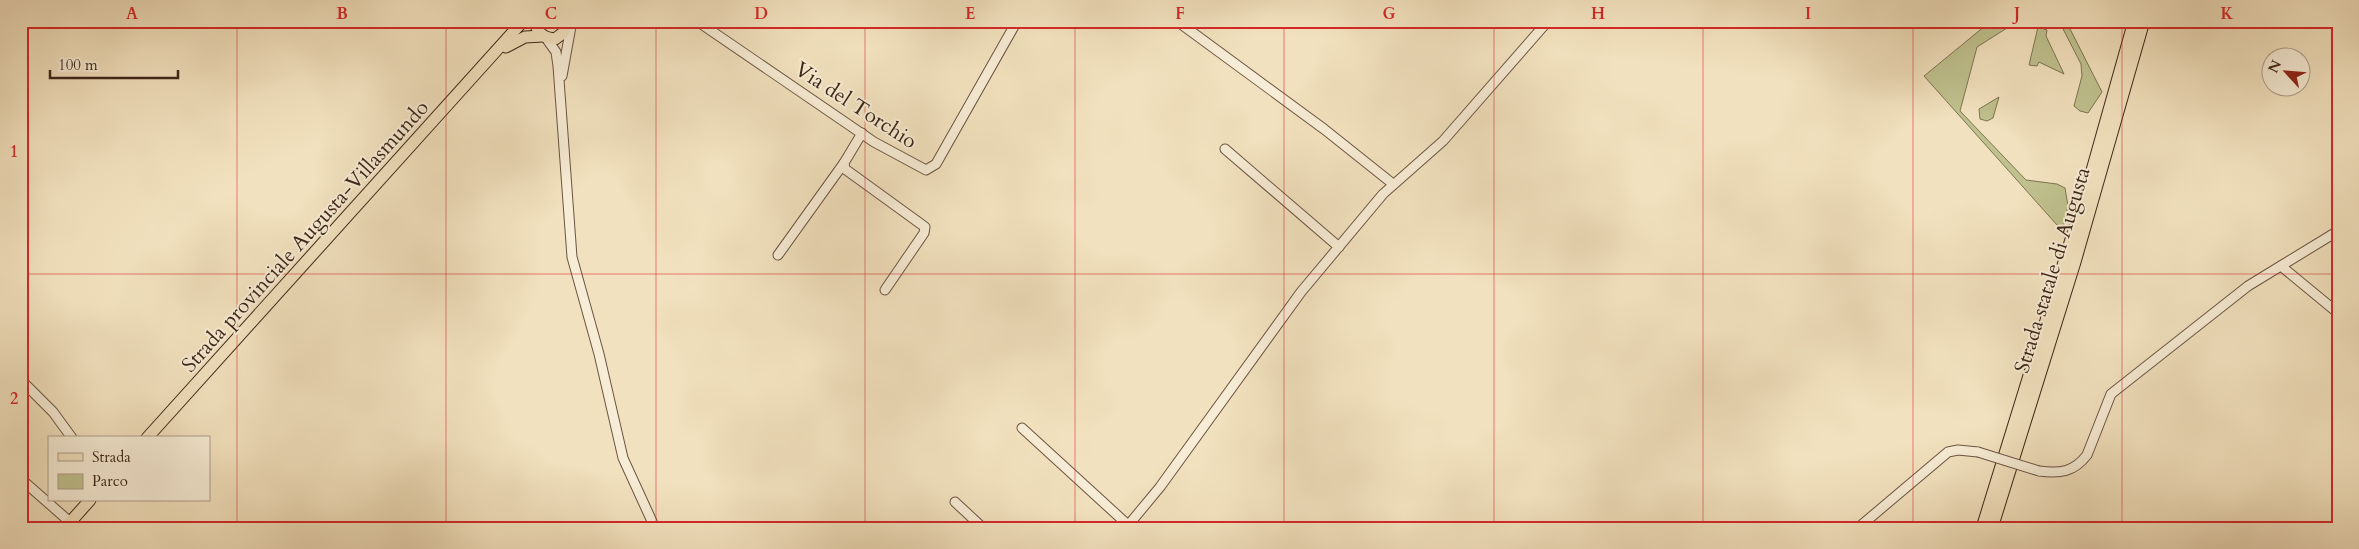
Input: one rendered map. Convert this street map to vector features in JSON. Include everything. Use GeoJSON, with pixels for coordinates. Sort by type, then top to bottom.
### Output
{"type":"FeatureCollection","features":[{"type":"Feature","properties":{"kind":"main road"},"geometry":{"type":"LineString","coordinates":[[491,60],[523,21]]}},
{"type":"Feature","properties":{"kind":"main road"},"geometry":{"type":"LineString","coordinates":[[535,21],[536,29],[545,37]]}},
{"type":"Feature","properties":{"kind":"main road"},"geometry":{"type":"LineString","coordinates":[[491,60],[518,40],[545,37],[555,39],[560,36],[570,21]]}},
{"type":"Feature","properties":{"kind":"main road","name":"Strada statale di Augusta"},"geometry":{"type":"LineString","coordinates":[[1981,528],[2089,181],[2134,21]]}},
{"type":"Feature","properties":{"kind":"main road","name":"Strada statale di Augusta"},"geometry":{"type":"LineString","coordinates":[[1992,528],[2077,253],[2144,21]]}},
{"type":"Feature","properties":{"kind":"main road","name":"Strada provinciale Augusta-Villasmundo"},"geometry":{"type":"LineString","coordinates":[[149,436],[491,60]]}},
{"type":"Feature","properties":{"kind":"main road"},"geometry":{"type":"LineString","coordinates":[[68,525],[88,502]]}},
{"type":"Feature","properties":{"kind":"street"},"geometry":{"type":"LineString","coordinates":[[559,88],[570,39],[570,21]]}},
{"type":"Feature","properties":{"kind":"street","name":"Via del Torchio"},"geometry":{"type":"LineString","coordinates":[[697,21],[862,133],[926,170],[936,164],[1017,21]]}},
{"type":"Feature","properties":{"kind":"street"},"geometry":{"type":"LineString","coordinates":[[1178,21],[1324,129],[1394,184]]}},
{"type":"Feature","properties":{"kind":"street"},"geometry":{"type":"LineString","coordinates":[[1022,428],[1127,526],[1160,487],[1301,292],[1394,184],[1421,163],[1443,141],[1548,21]]}},
{"type":"Feature","properties":{"kind":"street"},"geometry":{"type":"LineString","coordinates":[[545,37],[556,52],[572,257],[599,354],[623,458],[655,528]]}},
{"type":"Feature","properties":{"kind":"street"},"geometry":{"type":"LineString","coordinates":[[778,255],[844,163],[862,133]]}},
{"type":"Feature","properties":{"kind":"street"},"geometry":{"type":"LineString","coordinates":[[1225,149],[1339,247]]}},
{"type":"Feature","properties":{"kind":"street"},"geometry":{"type":"LineString","coordinates":[[844,163],[845,169],[923,224],[925,228],[885,290]]}},
{"type":"Feature","properties":{"kind":"street"},"geometry":{"type":"LineString","coordinates":[[1858,528],[1948,452],[1958,450],[1978,452],[2039,471],[2057,474],[2081,463],[2088,455],[2111,394],[2248,286],[2338,231]]}},
{"type":"Feature","properties":{"kind":"street"},"geometry":{"type":"LineString","coordinates":[[2281,266],[2338,313]]}},
{"type":"Feature","properties":{"kind":"street"},"geometry":{"type":"LineString","coordinates":[[21,380],[53,412],[71,436]]}},
{"type":"Feature","properties":{"kind":"street"},"geometry":{"type":"LineString","coordinates":[[21,479],[68,525]]}},
{"type":"Feature","properties":{"kind":"street"},"geometry":{"type":"LineString","coordinates":[[954,502],[983,528]]}},
{"type":"Feature","properties":{"kind":"green space"},"geometry":{"type":"Polygon","coordinates":[[[1991,21],[2018,21],[1977,47],[1960,111],[2026,180],[2057,184],[2065,188],[2068,206],[2063,228],[2057,225],[1924,76],[1991,21]]]}},
{"type":"Feature","properties":{"kind":"green space"},"geometry":{"type":"Polygon","coordinates":[[[2059,21],[2066,21],[2102,92],[2088,113],[2080,111],[2074,106],[2082,76],[2081,64],[2059,21]]]}},
{"type":"Feature","properties":{"kind":"green space"},"geometry":{"type":"Polygon","coordinates":[[[2038,27],[2047,30],[2046,36],[2064,74],[2039,62],[2037,66],[2029,65],[2038,27]]]}},
{"type":"Feature","properties":{"kind":"green space"},"geometry":{"type":"Polygon","coordinates":[[[1999,97],[1993,118],[1987,121],[1980,119],[1979,109],[1999,97]]]}}]}
